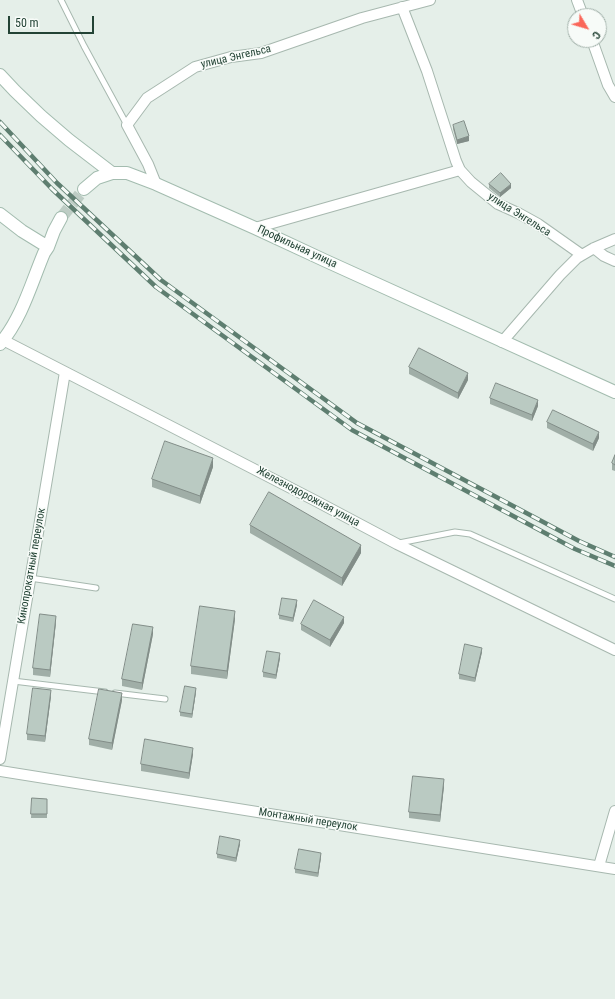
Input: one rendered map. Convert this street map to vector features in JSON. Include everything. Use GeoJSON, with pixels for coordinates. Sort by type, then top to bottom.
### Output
{"type":"FeatureCollection","features":[{"type":"Feature","properties":{"kind":"main road","name":"Профильная улица"},"geometry":{"type":"LineString","coordinates":[[0,75],[41,116],[112,173],[127,174],[156,184],[615,392]]}},
{"type":"Feature","properties":{"kind":"main road"},"geometry":{"type":"LineString","coordinates":[[84,189],[97,178],[112,173]]}},
{"type":"Feature","properties":{"kind":"main road"},"geometry":{"type":"LineString","coordinates":[[0,214],[22,231],[48,247]]}},
{"type":"Feature","properties":{"kind":"main road"},"geometry":{"type":"LineString","coordinates":[[2,342],[14,324],[44,253],[61,218]]}},
{"type":"Feature","properties":{"kind":"street","name":"улица Энгельса"},"geometry":{"type":"LineString","coordinates":[[127,125],[147,98],[195,67],[231,57],[261,53],[362,18],[430,0]]}},
{"type":"Feature","properties":{"kind":"street","name":"улица Энгельса"},"geometry":{"type":"LineString","coordinates":[[402,7],[428,71],[456,162],[460,170],[471,182],[498,204],[538,224],[582,255]]}},
{"type":"Feature","properties":{"kind":"street"},"geometry":{"type":"LineString","coordinates":[[596,48],[612,85],[615,98]]}},
{"type":"Feature","properties":{"kind":"street"},"geometry":{"type":"LineString","coordinates":[[127,125],[148,164],[156,184]]}},
{"type":"Feature","properties":{"kind":"street"},"geometry":{"type":"LineString","coordinates":[[255,228],[460,170]]}},
{"type":"Feature","properties":{"kind":"street"},"geometry":{"type":"LineString","coordinates":[[502,342],[560,275],[577,258],[594,248],[615,239]]}},
{"type":"Feature","properties":{"kind":"street"},"geometry":{"type":"LineString","coordinates":[[594,248],[604,256],[615,261]]}},
{"type":"Feature","properties":{"kind":"street","name":"Железнодорожная улица"},"geometry":{"type":"LineString","coordinates":[[2,342],[65,372],[397,544],[615,650]]}},
{"type":"Feature","properties":{"kind":"street","name":"Кинопрокатный переулок"},"geometry":{"type":"LineString","coordinates":[[0,759],[65,372]]}},
{"type":"Feature","properties":{"kind":"street","name":"Монтажный переулок"},"geometry":{"type":"LineString","coordinates":[[0,771],[615,869]]}},
{"type":"Feature","properties":{"kind":"street"},"geometry":{"type":"LineString","coordinates":[[598,866],[615,811]]}},
{"type":"Feature","properties":{"kind":"lane"},"geometry":{"type":"LineString","coordinates":[[61,0],[127,125]]}},
{"type":"Feature","properties":{"kind":"lane"},"geometry":{"type":"LineString","coordinates":[[397,544],[455,532],[470,534],[615,599]]}},
{"type":"Feature","properties":{"kind":"lane"},"geometry":{"type":"LineString","coordinates":[[30,578],[96,588]]}},
{"type":"Feature","properties":{"kind":"lane"},"geometry":{"type":"LineString","coordinates":[[13,681],[165,698]]}},
{"type":"Feature","properties":{"kind":"building"},"geometry":{"type":"Polygon","coordinates":[[[464,121],[469,136],[457,140],[453,125],[464,121]]]}},
{"type":"Feature","properties":{"kind":"building"},"geometry":{"type":"Polygon","coordinates":[[[501,173],[511,184],[500,193],[489,184],[501,173]]]}},
{"type":"Feature","properties":{"kind":"building"},"geometry":{"type":"Polygon","coordinates":[[[419,348],[468,373],[458,393],[409,367],[419,348]]]}},
{"type":"Feature","properties":{"kind":"building"},"geometry":{"type":"Polygon","coordinates":[[[496,383],[538,400],[532,415],[490,398],[496,383]]]}},
{"type":"Feature","properties":{"kind":"building"},"geometry":{"type":"Polygon","coordinates":[[[553,410],[599,432],[593,444],[547,422],[553,410]]]}},
{"type":"Feature","properties":{"kind":"building"},"geometry":{"type":"Polygon","coordinates":[[[165,441],[213,458],[200,496],[152,479],[165,441]]]}},
{"type":"Feature","properties":{"kind":"building"},"geometry":{"type":"Polygon","coordinates":[[[615,455],[615,465],[612,463],[615,455]]]}},
{"type":"Feature","properties":{"kind":"building"},"geometry":{"type":"Polygon","coordinates":[[[269,492],[361,545],[342,578],[250,525],[269,492]]]}},
{"type":"Feature","properties":{"kind":"building"},"geometry":{"type":"Polygon","coordinates":[[[282,598],[297,600],[293,618],[279,615],[282,598]]]}},
{"type":"Feature","properties":{"kind":"building"},"geometry":{"type":"Polygon","coordinates":[[[314,600],[344,617],[330,640],[301,624],[314,600]]]}},
{"type":"Feature","properties":{"kind":"building"},"geometry":{"type":"Polygon","coordinates":[[[200,606],[235,611],[227,671],[191,666],[200,606]]]}},
{"type":"Feature","properties":{"kind":"building"},"geometry":{"type":"Polygon","coordinates":[[[40,614],[56,616],[50,670],[33,668],[40,614]]]}},
{"type":"Feature","properties":{"kind":"building"},"geometry":{"type":"Polygon","coordinates":[[[133,624],[153,627],[142,683],[122,679],[133,624]]]}},
{"type":"Feature","properties":{"kind":"building"},"geometry":{"type":"Polygon","coordinates":[[[465,644],[482,648],[475,678],[459,674],[465,644]]]}},
{"type":"Feature","properties":{"kind":"building"},"geometry":{"type":"Polygon","coordinates":[[[267,651],[280,653],[276,675],[263,672],[267,651]]]}},
{"type":"Feature","properties":{"kind":"building"},"geometry":{"type":"Polygon","coordinates":[[[185,686],[196,688],[192,714],[180,712],[185,686]]]}},
{"type":"Feature","properties":{"kind":"building"},"geometry":{"type":"Polygon","coordinates":[[[33,688],[51,690],[45,736],[27,734],[33,688]]]}},
{"type":"Feature","properties":{"kind":"building"},"geometry":{"type":"Polygon","coordinates":[[[99,689],[122,693],[112,743],[89,739],[99,689]]]}},
{"type":"Feature","properties":{"kind":"building"},"geometry":{"type":"Polygon","coordinates":[[[145,739],[193,748],[189,773],[141,764],[145,739]]]}},
{"type":"Feature","properties":{"kind":"building"},"geometry":{"type":"Polygon","coordinates":[[[413,776],[444,779],[440,815],[409,812],[413,776]]]}},
{"type":"Feature","properties":{"kind":"building"},"geometry":{"type":"Polygon","coordinates":[[[32,798],[47,799],[47,814],[31,814],[32,798]]]}},
{"type":"Feature","properties":{"kind":"building"},"geometry":{"type":"Polygon","coordinates":[[[220,836],[240,840],[236,858],[217,854],[220,836]]]}},
{"type":"Feature","properties":{"kind":"building"},"geometry":{"type":"Polygon","coordinates":[[[299,849],[321,853],[318,873],[295,869],[299,849]]]}},
{"type":"Feature","properties":{"kind":"tunnel"},"geometry":{"type":"LineString","coordinates":[[61,218],[84,189]]}},
{"type":"Feature","properties":{"kind":"railway"},"geometry":{"type":"LineString","coordinates":[[0,122],[57,183],[161,280],[357,423],[579,541],[615,557]]}},
{"type":"Feature","properties":{"kind":"railway"},"geometry":{"type":"LineString","coordinates":[[0,135],[52,189],[156,287],[352,430],[575,549],[615,566]]}}]}
